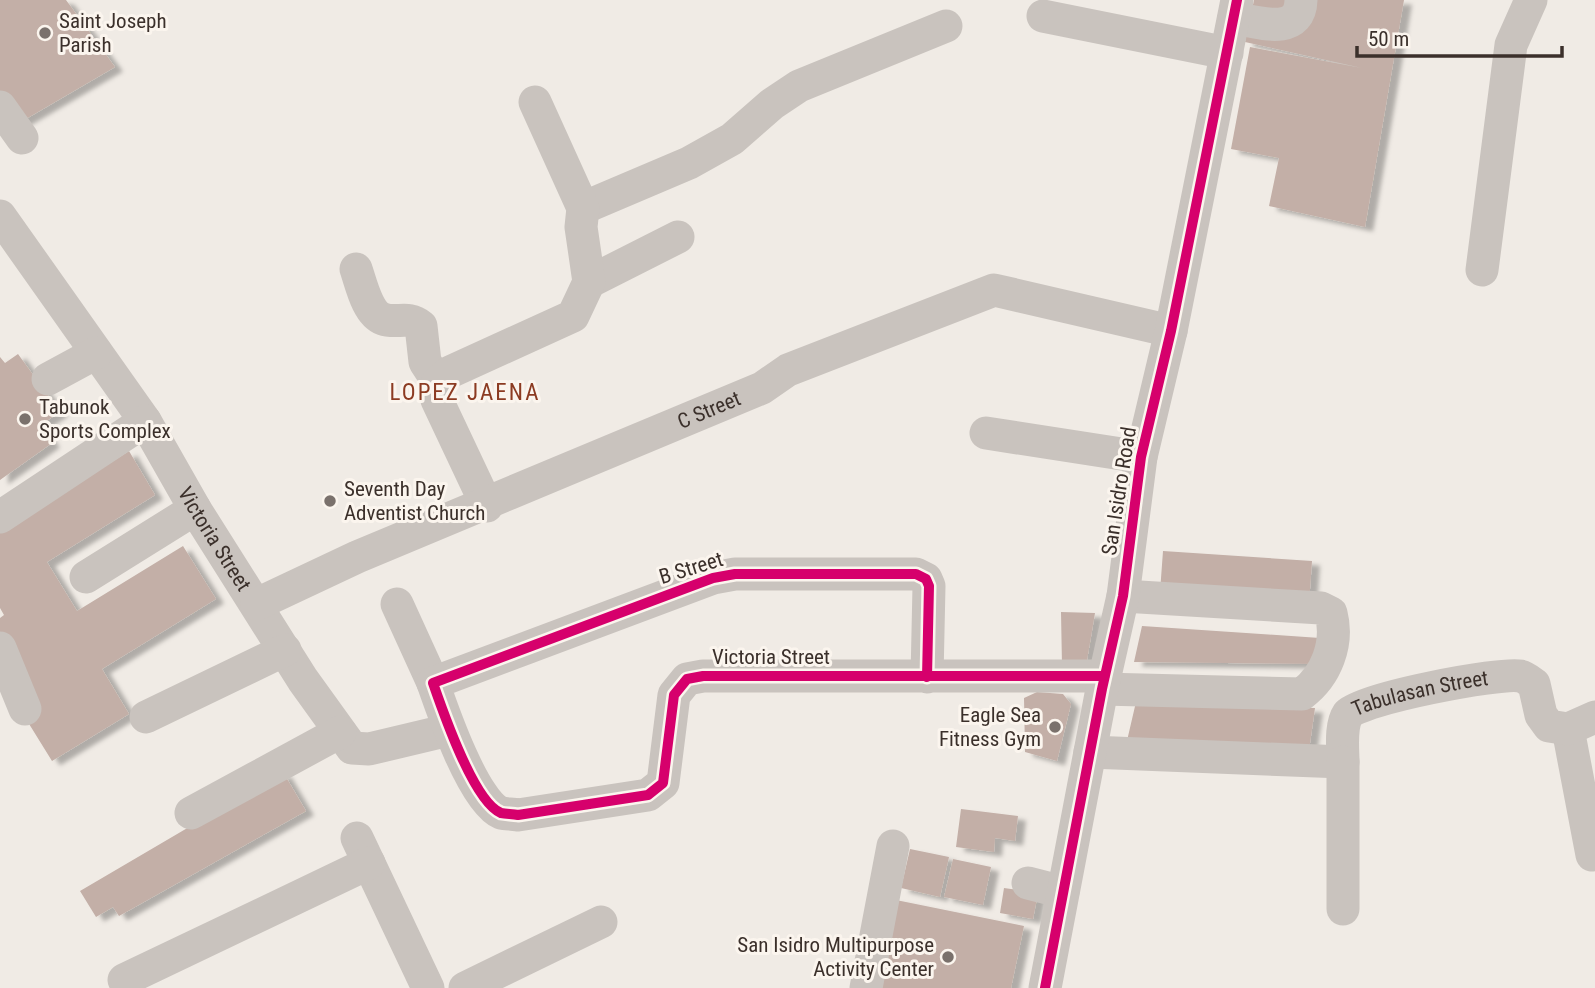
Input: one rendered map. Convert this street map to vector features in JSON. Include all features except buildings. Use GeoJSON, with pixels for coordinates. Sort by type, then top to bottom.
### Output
{"type":"FeatureCollection","features":[{"type":"Feature","properties":{"kind":"street"},"geometry":{"type":"LineString","coordinates":[[1235,9],[1280,26],[1291,23],[1300,13],[1301,0]]}},
{"type":"Feature","properties":{"kind":"street"},"geometry":{"type":"LineString","coordinates":[[1482,270],[1510,52],[1531,0]]}},
{"type":"Feature","properties":{"kind":"street","name":"San Isidro Road"},"geometry":{"type":"LineString","coordinates":[[1045,988],[1123,596],[1141,457],[1171,331],[1235,9]]}},
{"type":"Feature","properties":{"kind":"street"},"geometry":{"type":"LineString","coordinates":[[1043,16],[1227,53]]}},
{"type":"Feature","properties":{"kind":"street"},"geometry":{"type":"LineString","coordinates":[[583,208],[689,163],[732,139],[772,104],[799,86],[946,26]]}},
{"type":"Feature","properties":{"kind":"street"},"geometry":{"type":"LineString","coordinates":[[438,382],[450,372],[573,316],[589,282],[581,228],[583,208],[535,102]]}},
{"type":"Feature","properties":{"kind":"street"},"geometry":{"type":"LineString","coordinates":[[0,107],[22,138]]}},
{"type":"Feature","properties":{"kind":"street","name":"Victoria Street"},"geometry":{"type":"LineString","coordinates":[[0,216],[145,421],[195,509],[285,650],[352,748],[369,749],[449,730],[485,800],[501,813],[518,815],[648,795],[663,783],[674,695],[687,679],[703,676],[926,677],[1302,694],[1317,683],[1328,667],[1334,623],[1331,613],[1321,608],[1123,596]]}},
{"type":"Feature","properties":{"kind":"street"},"geometry":{"type":"LineString","coordinates":[[589,282],[678,237]]}},
{"type":"Feature","properties":{"kind":"street"},"geometry":{"type":"LineString","coordinates":[[356,269],[372,310],[382,319],[413,320],[421,326],[425,362],[438,382],[436,400],[488,506]]}},
{"type":"Feature","properties":{"kind":"street","name":"C Street"},"geometry":{"type":"LineString","coordinates":[[257,604],[357,557],[488,506],[762,388],[788,370],[995,290],[1171,331]]}},
{"type":"Feature","properties":{"kind":"street"},"geometry":{"type":"LineString","coordinates":[[48,379],[96,352]]}},
{"type":"Feature","properties":{"kind":"street"},"geometry":{"type":"LineString","coordinates":[[0,517],[145,421]]}},
{"type":"Feature","properties":{"kind":"street"},"geometry":{"type":"LineString","coordinates":[[986,433],[1141,457]]}},
{"type":"Feature","properties":{"kind":"street"},"geometry":{"type":"LineString","coordinates":[[86,577],[195,509]]}},
{"type":"Feature","properties":{"kind":"street","name":"B Street"},"geometry":{"type":"LineString","coordinates":[[433,683],[713,578],[735,574],[916,574],[926,579],[929,586],[926,677]]}},
{"type":"Feature","properties":{"kind":"street"},"geometry":{"type":"LineString","coordinates":[[397,604],[433,683],[449,730]]}},
{"type":"Feature","properties":{"kind":"street"},"geometry":{"type":"LineString","coordinates":[[0,648],[25,709]]}},
{"type":"Feature","properties":{"kind":"street"},"geometry":{"type":"LineString","coordinates":[[146,717],[285,650]]}},
{"type":"Feature","properties":{"kind":"street","name":"Tabulasan Street"},"geometry":{"type":"LineString","coordinates":[[1343,762],[1344,727],[1348,715],[1357,707],[1379,698],[1499,677],[1521,676],[1534,684],[1541,715],[1549,726],[1582,723]]}},
{"type":"Feature","properties":{"kind":"street"},"geometry":{"type":"LineString","coordinates":[[1582,723],[1592,855]]}},
{"type":"Feature","properties":{"kind":"street"},"geometry":{"type":"LineString","coordinates":[[191,813],[340,732]]}},
{"type":"Feature","properties":{"kind":"street"},"geometry":{"type":"LineString","coordinates":[[1090,752],[1343,762],[1343,909]]}},
{"type":"Feature","properties":{"kind":"street"},"geometry":{"type":"LineString","coordinates":[[866,988],[893,846]]}},
{"type":"Feature","properties":{"kind":"street"},"geometry":{"type":"LineString","coordinates":[[124,980],[363,850],[428,988]]}},
{"type":"Feature","properties":{"kind":"street"},"geometry":{"type":"LineString","coordinates":[[1028,883],[1063,892]]}},
{"type":"Feature","properties":{"kind":"street"},"geometry":{"type":"LineString","coordinates":[[466,988],[601,922]]}},
{"type":"Feature","properties":{"kind":"cycle path"},"geometry":{"type":"LineString","coordinates":[[1045,988],[1102,689],[1123,596],[1141,457],[1171,331],[1237,0]]}},
{"type":"Feature","properties":{"kind":"cycle path"},"geometry":{"type":"LineString","coordinates":[[927,677],[929,586],[926,579],[916,574],[735,574],[713,578],[433,683],[461,755],[480,792],[501,813],[518,815],[648,795],[663,783],[674,695],[687,679],[703,676],[1105,676]]}},
{"type":"Feature","properties":{"kind":"place","name":"Saint Joseph Parish"},"geometry":{"type":"Point","coordinates":[45,33]}},
{"type":"Feature","properties":{"kind":"place","name":"Tabunok Sports Complex"},"geometry":{"type":"Point","coordinates":[25,419]}},
{"type":"Feature","properties":{"kind":"place","name":"Seventh Day Adventist Church"},"geometry":{"type":"Point","coordinates":[330,501]}},
{"type":"Feature","properties":{"kind":"place","name":"Eagle Sea Fitness Gym"},"geometry":{"type":"Point","coordinates":[1055,727]}},
{"type":"Feature","properties":{"kind":"place","name":"San Isidro Multipurpose Activity Center"},"geometry":{"type":"Point","coordinates":[948,957]}},
{"type":"Feature","properties":{"kind":"district","name":"LOPEZ JAENA"},"geometry":{"type":"Point","coordinates":[465,392]}}]}
